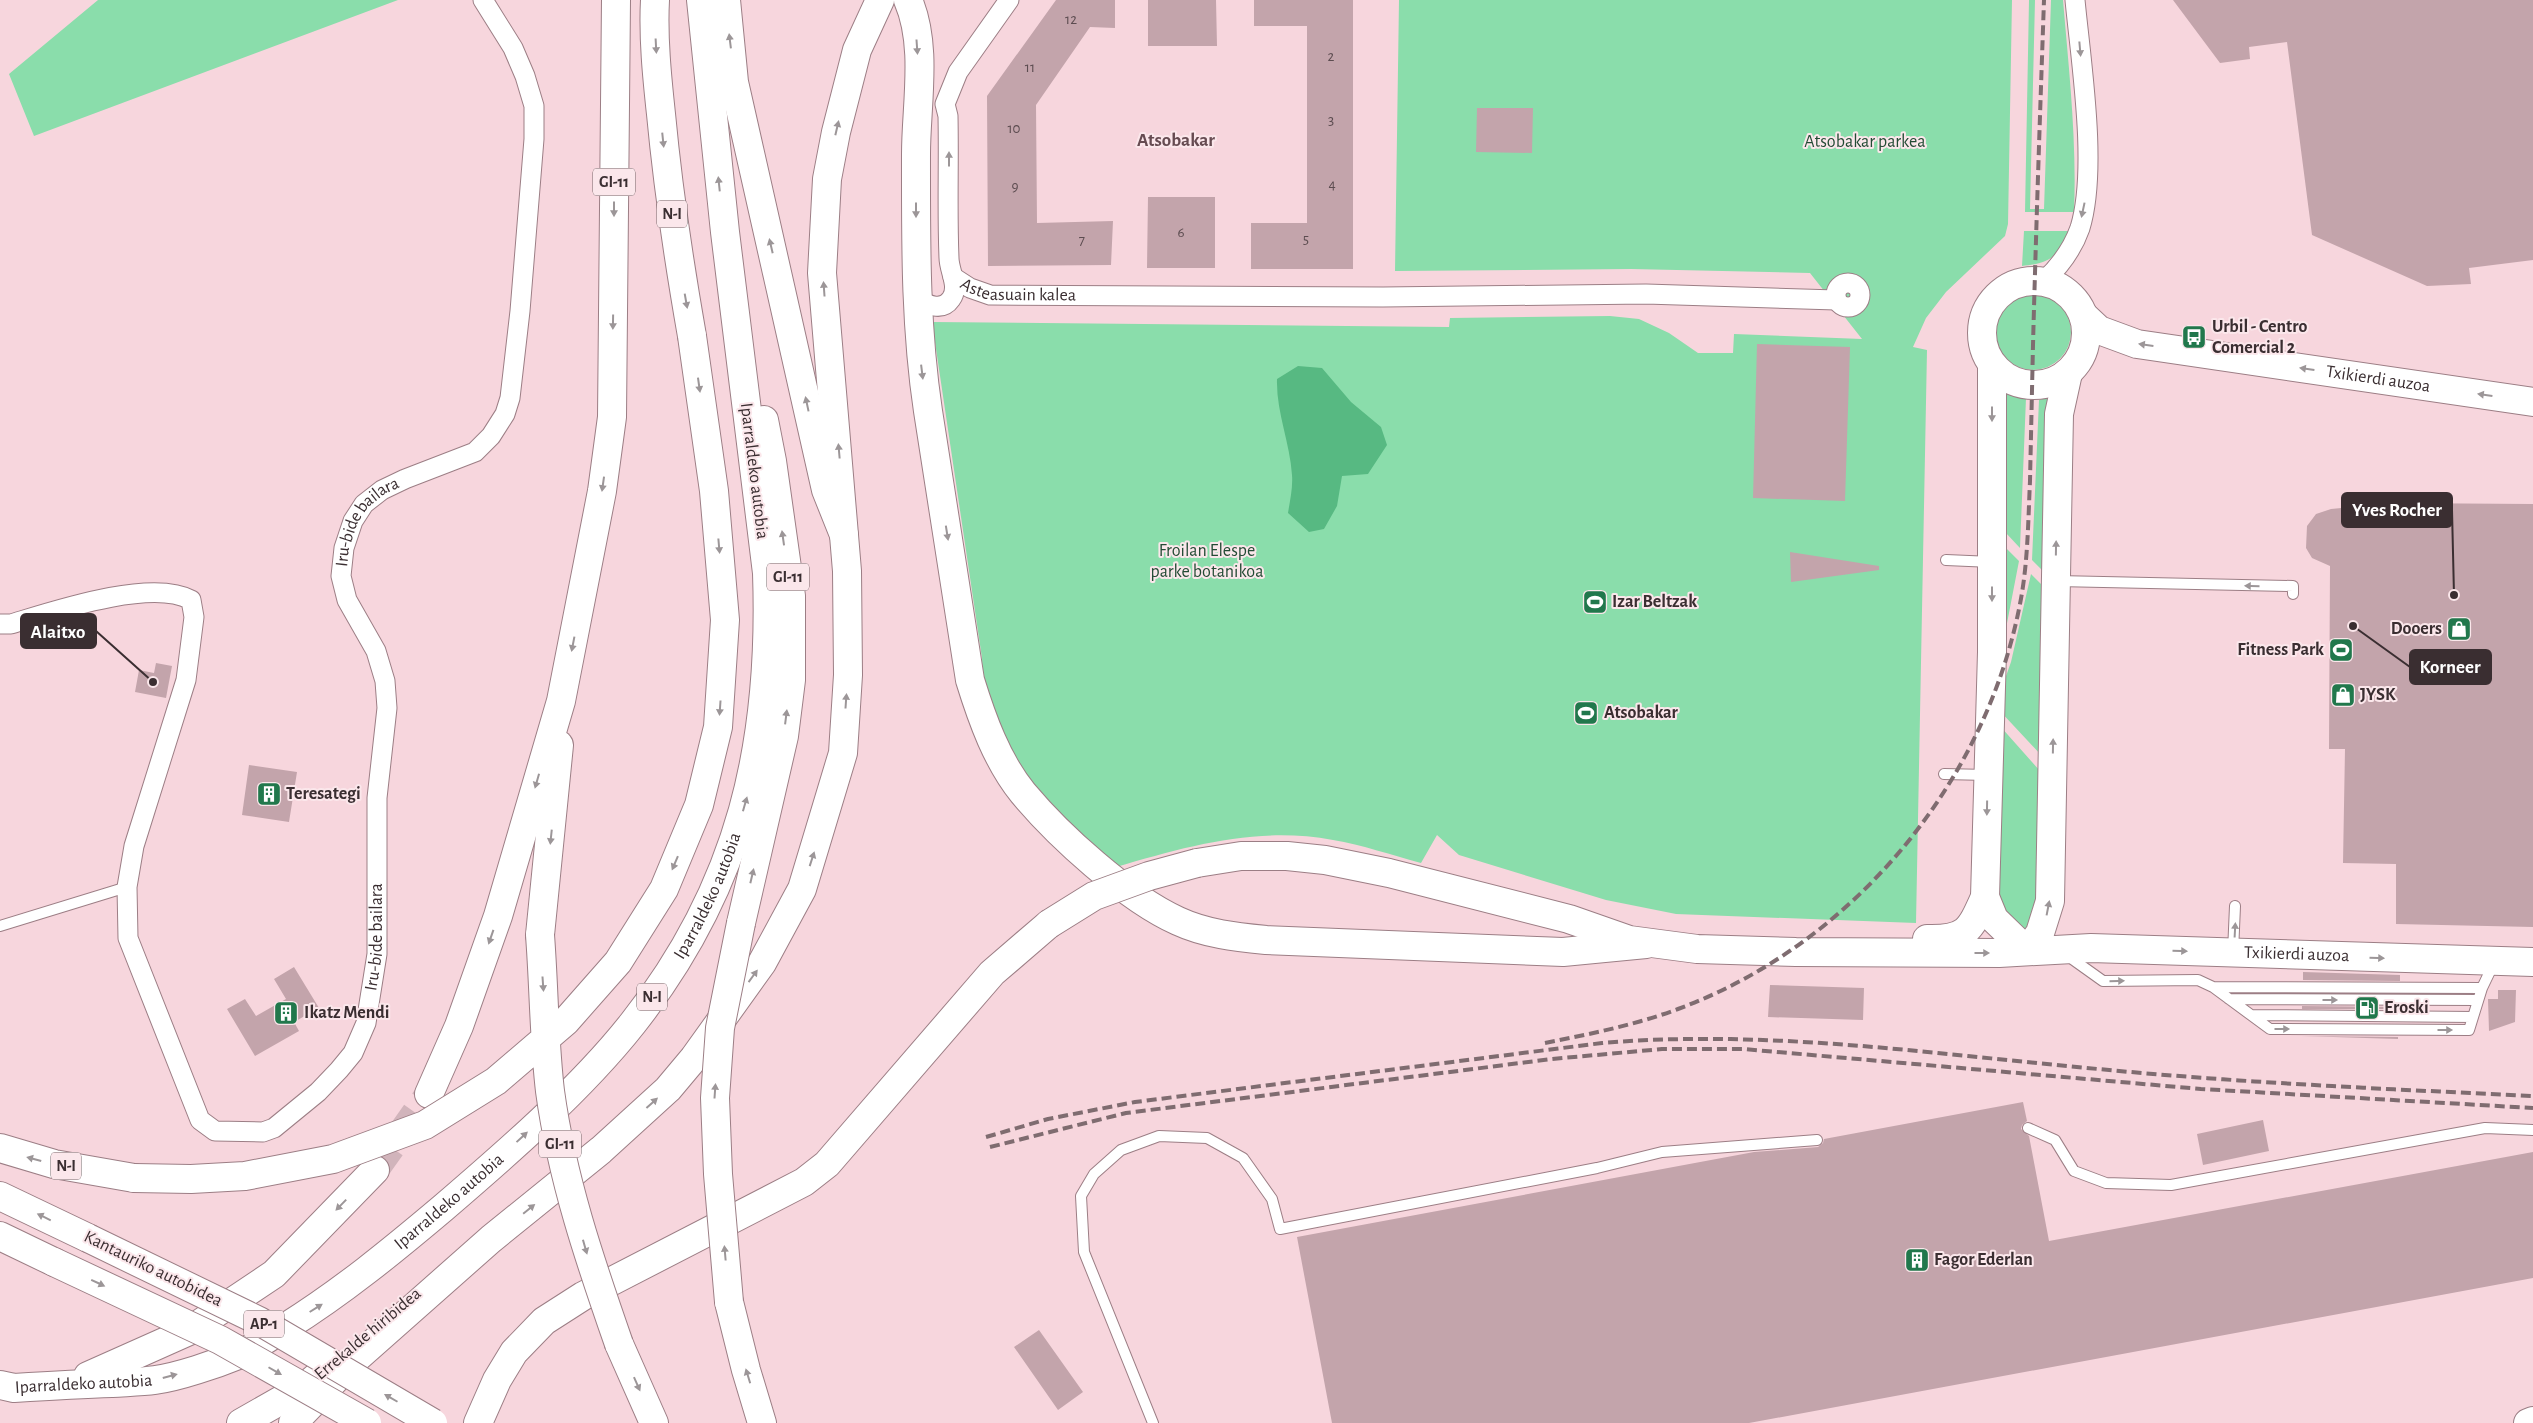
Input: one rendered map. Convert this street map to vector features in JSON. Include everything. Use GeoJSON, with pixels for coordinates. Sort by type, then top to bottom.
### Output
{"type":"FeatureCollection","features":[{"type":"Feature","properties":{"kind":"main road","name":"GI-11"},"geometry":{"type":"LineString","coordinates":[[616,0],[613,90],[612,417],[602,491],[561,701],[558,775],[540,935],[550,1090],[565,1174],[586,1251],[619,1344],[654,1423]]}},
{"type":"Feature","properties":{"kind":"main road","name":"N-I"},"geometry":{"type":"LineString","coordinates":[[0,1148],[54,1164],[134,1178],[192,1179],[245,1176],[333,1159],[425,1125],[496,1081],[566,1021],[618,962],[668,881],[699,805],[718,727],[725,620],[714,490],[692,336],[675,237],[658,91],[655,0]]}},
{"type":"Feature","properties":{"kind":"main road","name":"Iparraldeko autobia"},"geometry":{"type":"LineString","coordinates":[[0,1385],[14,1388],[156,1380],[239,1355],[327,1302],[380,1261],[497,1160],[582,1080],[632,1024],[669,974],[697,927],[736,838],[751,784],[761,730],[769,624],[767,573],[708,88],[701,0]]}},
{"type":"Feature","properties":{"kind":"main road"},"geometry":{"type":"LineString","coordinates":[[726,0],[734,82],[826,490],[844,535]]}},
{"type":"Feature","properties":{"kind":"main road"},"geometry":{"type":"LineString","coordinates":[[908,0],[916,26],[919,68],[916,109],[917,299],[922,368],[970,680],[983,722],[1023,792],[1100,867],[1147,904],[1178,921],[1210,932],[1233,937],[1563,952],[1646,944]]}},
{"type":"Feature","properties":{"kind":"main road"},"geometry":{"type":"LineString","coordinates":[[293,1423],[352,1362],[491,1239],[601,1150],[668,1089],[694,1058],[762,963],[802,889],[842,753],[848,676],[847,571],[822,273],[823,225],[827,179],[846,89],[857,50],[880,1]]}},
{"type":"Feature","properties":{"kind":"main road","name":"GI-11"},"geometry":{"type":"LineString","coordinates":[[725,232],[772,461],[791,596],[791,680],[784,736],[741,923],[720,1028],[714,1098],[718,1174],[729,1302],[762,1423]]}},
{"type":"Feature","properties":{"kind":"main road"},"geometry":{"type":"LineString","coordinates":[[2026,281],[2044,281],[2061,288],[2074,299],[2083,314],[2087,332],[2085,347],[2078,361],[2068,373],[2055,381],[2038,385],[2021,384],[2005,377],[1992,365],[1984,349],[1981,331],[1985,313],[1994,298],[2008,287],[2026,281]]}},
{"type":"Feature","properties":{"kind":"main road","name":"Txikierdi auzoa"},"geometry":{"type":"LineString","coordinates":[[2083,314],[2099,330],[2136,344],[2533,402]]}},
{"type":"Feature","properties":{"kind":"main road"},"geometry":{"type":"LineString","coordinates":[[1569,919],[1596,919],[1689,933],[1942,940],[1950,939],[1969,930],[1985,897],[1993,562],[1992,365]]}},
{"type":"Feature","properties":{"kind":"main road"},"geometry":{"type":"LineString","coordinates":[[1985,897],[1994,919],[2027,951],[2040,933],[2050,901],[2059,414],[2068,373]]}},
{"type":"Feature","properties":{"kind":"main road"},"geometry":{"type":"LineString","coordinates":[[429,1094],[459,1026],[498,916],[561,701]]}},
{"type":"Feature","properties":{"kind":"main road"},"geometry":{"type":"LineString","coordinates":[[478,1423],[498,1380],[514,1352],[544,1321],[583,1296],[804,1182],[827,1164],[992,973],[1049,924],[1094,896],[1150,876],[1197,863],[1241,856],[1286,856],[1325,860],[1389,873],[1569,919],[1608,934],[1646,944]]}},
{"type":"Feature","properties":{"kind":"main road","name":"Txikierdi auzoa"},"geometry":{"type":"LineString","coordinates":[[1646,944],[1697,949],[1796,952],[2061,951],[2091,948],[2533,962]]}},
{"type":"Feature","properties":{"kind":"main road"},"geometry":{"type":"LineString","coordinates":[[88,1376],[189,1331],[274,1274],[375,1170]]}},
{"type":"Feature","properties":{"kind":"main road","name":"Kantauriko autobidea"},"geometry":{"type":"LineString","coordinates":[[0,1196],[259,1321],[433,1423]]}},
{"type":"Feature","properties":{"kind":"main road","name":"Kantauriko autobidea"},"geometry":{"type":"LineString","coordinates":[[0,1236],[220,1340],[367,1423]]}},
{"type":"Feature","properties":{"kind":"main road","name":"Errekalde hiribidea"},"geometry":{"type":"LineString","coordinates":[[241,1423],[306,1386],[437,1277],[491,1239]]}},
{"type":"Feature","properties":{"kind":"main road"},"geometry":{"type":"LineString","coordinates":[[2528,1423],[2533,1421]]}},
{"type":"Feature","properties":{"kind":"street","name":"Iru-bide bailara"},"geometry":{"type":"LineString","coordinates":[[0,624],[11,624],[109,597],[181,594],[192,600],[194,617],[186,680],[134,846],[127,887],[128,938],[200,1120],[215,1131],[263,1132],[274,1128],[318,1092],[353,1053],[366,1023],[372,995],[376,954],[377,798],[387,708],[384,681],[376,651],[347,600],[341,576],[344,548],[353,521],[364,504],[382,490],[475,452],[491,436],[505,414],[510,398],[520,311],[534,139],[534,106],[525,76],[513,48],[483,0]]}},
{"type":"Feature","properties":{"kind":"street","name":"Asteasuain kalea"},"geometry":{"type":"LineString","coordinates":[[1009,0],[958,72],[945,104],[948,116],[949,261],[953,277],[970,288],[990,294],[1383,297],[1646,294],[1836,300]]}},
{"type":"Feature","properties":{"kind":"street"},"geometry":{"type":"LineString","coordinates":[[2044,281],[2064,259],[2080,229],[2086,196],[2087,146],[2075,0]]}},
{"type":"Feature","properties":{"kind":"street"},"geometry":{"type":"LineString","coordinates":[[916,109],[926,100],[945,104]]}},
{"type":"Feature","properties":{"kind":"street"},"geometry":{"type":"LineString","coordinates":[[917,299],[931,306],[942,306],[951,300],[955,290],[953,277]]}},
{"type":"Feature","properties":{"kind":"lane"},"geometry":{"type":"LineString","coordinates":[[1946,560],[1993,562]]}},
{"type":"Feature","properties":{"kind":"lane"},"geometry":{"type":"LineString","coordinates":[[2056,580],[2293,586],[2293,594]]}},
{"type":"Feature","properties":{"kind":"lane"},"geometry":{"type":"LineString","coordinates":[[1944,774],[1988,775]]}},
{"type":"Feature","properties":{"kind":"lane"},"geometry":{"type":"LineString","coordinates":[[0,926],[127,887]]}},
{"type":"Feature","properties":{"kind":"lane"},"geometry":{"type":"LineString","coordinates":[[2233,953],[2235,906]]}},
{"type":"Feature","properties":{"kind":"lane"},"geometry":{"type":"LineString","coordinates":[[2061,951],[2103,981],[2198,980],[2213,988],[2270,1029],[2469,1030],[2482,988],[2495,962]]}},
{"type":"Feature","properties":{"kind":"lane"},"geometry":{"type":"LineString","coordinates":[[2213,988],[2482,988]]}},
{"type":"Feature","properties":{"kind":"lane"},"geometry":{"type":"LineString","coordinates":[[2229,999],[2478,1000]]}},
{"type":"Feature","properties":{"kind":"lane"},"geometry":{"type":"LineString","coordinates":[[2028,1128],[2055,1140],[2074,1172],[2106,1183],[2171,1185],[2485,1128],[2533,1130]]}},
{"type":"Feature","properties":{"kind":"lane"},"geometry":{"type":"LineString","coordinates":[[1153,1423],[1084,1252],[1081,1196],[1094,1174],[1121,1150],[1159,1136],[1207,1138],[1243,1158],[1272,1199],[1280,1229],[1597,1168],[1662,1152],[1817,1140]]}},
{"type":"Feature","properties":{"kind":"green space"},"geometry":{"type":"Polygon","coordinates":[[[98,0],[398,0],[34,136],[9,74],[98,0]]]}},
{"type":"Feature","properties":{"kind":"green space"},"geometry":{"type":"Polygon","coordinates":[[[1399,0],[2012,0],[2008,224],[2005,236],[1946,292],[1926,318],[1913,347],[1927,350],[1916,923],[1676,914],[1606,900],[1459,855],[1437,835],[1421,863],[1344,842],[1305,836],[1277,835],[1223,840],[1116,867],[1056,812],[1037,791],[1007,746],[983,688],[982,658],[932,322],[1449,327],[1450,318],[1610,316],[1639,319],[1669,333],[1698,353],[1733,353],[1734,334],[1862,339],[1810,273],[1631,269],[1395,271],[1399,0]]]}},
{"type":"Feature","properties":{"kind":"green space"},"geometry":{"type":"Polygon","coordinates":[[[2029,0],[2035,0],[2030,209],[2044,209],[2051,0],[2063,0],[2073,132],[2074,212],[2025,212],[2029,0]]]}},
{"type":"Feature","properties":{"kind":"green space"},"geometry":{"type":"Polygon","coordinates":[[[2024,231],[2069,231],[2052,257],[2040,263],[2022,266],[2024,231]]]}},
{"type":"Feature","properties":{"kind":"green space"},"geometry":{"type":"Polygon","coordinates":[[[2033,294],[2047,297],[2060,305],[2068,318],[2071,332],[2068,346],[2060,359],[2047,367],[2033,370],[2019,367],[2006,359],[1998,346],[1995,332],[1998,318],[2006,305],[2019,297],[2033,294]]]}},
{"type":"Feature","properties":{"kind":"green space"},"geometry":{"type":"Polygon","coordinates":[[[2007,393],[2026,398],[2020,548],[2005,532],[2007,393]]]}},
{"type":"Feature","properties":{"kind":"green space"},"geometry":{"type":"Polygon","coordinates":[[[2052,396],[2044,572],[2032,560],[2039,400],[2052,396]]]}},
{"type":"Feature","properties":{"kind":"green space"},"geometry":{"type":"Polygon","coordinates":[[[2004,546],[2019,561],[2003,644],[2004,546]]]}},
{"type":"Feature","properties":{"kind":"green space"},"geometry":{"type":"Polygon","coordinates":[[[2031,574],[2044,587],[2041,755],[1999,710],[2000,693],[2011,662],[2031,574]]]}},
{"type":"Feature","properties":{"kind":"green space"},"geometry":{"type":"Polygon","coordinates":[[[2000,726],[2040,771],[2038,908],[2028,927],[2022,930],[1998,903],[2000,726]]]}},
{"type":"Feature","properties":{"kind":"shaded area"},"geometry":{"type":"Polygon","coordinates":[[[1298,366],[1322,368],[1351,402],[1381,427],[1387,445],[1368,474],[1342,476],[1337,506],[1324,529],[1309,532],[1288,513],[1292,489],[1291,463],[1277,391],[1277,379],[1298,366]]]}},
{"type":"Feature","properties":{"kind":"building"},"geometry":{"type":"Polygon","coordinates":[[[1056,0],[1115,0],[1115,28],[1090,27],[1036,105],[1037,223],[1113,221],[1111,265],[988,266],[987,96],[1056,0]]]}},
{"type":"Feature","properties":{"kind":"building"},"geometry":{"type":"Polygon","coordinates":[[[1148,0],[1216,0],[1217,46],[1148,46],[1148,0]]]}},
{"type":"Feature","properties":{"kind":"building"},"geometry":{"type":"Polygon","coordinates":[[[1254,0],[1353,0],[1353,269],[1251,269],[1251,223],[1307,223],[1307,26],[1254,26],[1254,0]]]}},
{"type":"Feature","properties":{"kind":"building"},"geometry":{"type":"Polygon","coordinates":[[[2173,0],[2533,0],[2533,260],[2469,268],[2471,284],[2427,286],[2312,235],[2287,42],[2249,47],[2250,59],[2220,63],[2173,0]]]}},
{"type":"Feature","properties":{"kind":"building"},"geometry":{"type":"Polygon","coordinates":[[[1477,108],[1533,108],[1532,153],[1476,152],[1477,108]]]}},
{"type":"Feature","properties":{"kind":"building"},"geometry":{"type":"Polygon","coordinates":[[[1148,197],[1215,197],[1215,268],[1147,268],[1148,197]]]}},
{"type":"Feature","properties":{"kind":"building"},"geometry":{"type":"Polygon","coordinates":[[[1757,344],[1850,347],[1845,501],[1753,498],[1757,344]]]}},
{"type":"Feature","properties":{"kind":"building"},"geometry":{"type":"Polygon","coordinates":[[[2393,503],[2533,504],[2533,927],[2396,924],[2396,864],[2343,863],[2345,749],[2329,749],[2330,566],[2312,558],[2306,548],[2307,526],[2316,514],[2331,509],[2393,503]]]}},
{"type":"Feature","properties":{"kind":"building"},"geometry":{"type":"Polygon","coordinates":[[[1790,552],[1879,566],[1879,570],[1791,582],[1790,552]]]}},
{"type":"Feature","properties":{"kind":"building"},"geometry":{"type":"Polygon","coordinates":[[[156,663],[172,666],[166,698],[135,692],[139,670],[154,673],[156,663]]]}},
{"type":"Feature","properties":{"kind":"building","name":"Teresategi"},"geometry":{"type":"Polygon","coordinates":[[[249,765],[297,772],[289,822],[242,815],[249,765]]]}},
{"type":"Feature","properties":{"kind":"building","name":"Ikatz Mendi"},"geometry":{"type":"Polygon","coordinates":[[[294,967],[319,1008],[294,1022],[299,1031],[255,1056],[227,1009],[245,999],[256,1016],[286,999],[274,979],[294,967]]]}},
{"type":"Feature","properties":{"kind":"building"},"geometry":{"type":"Polygon","coordinates":[[[2303,972],[2400,975],[2400,981],[2303,980],[2303,972]]]}},
{"type":"Feature","properties":{"kind":"building"},"geometry":{"type":"Polygon","coordinates":[[[1770,985],[1864,988],[1863,1020],[1768,1017],[1770,985]]]}},
{"type":"Feature","properties":{"kind":"building"},"geometry":{"type":"Polygon","coordinates":[[[2498,990],[2516,990],[2515,1022],[2489,1031],[2488,999],[2498,999],[2498,990]]]}},
{"type":"Feature","properties":{"kind":"building"},"geometry":{"type":"Polygon","coordinates":[[[2302,1006],[2399,1007],[2399,1009],[2302,1009],[2302,1006]]]}},
{"type":"Feature","properties":{"kind":"building"},"geometry":{"type":"Polygon","coordinates":[[[2301,1036],[2398,1037],[2398,1039],[2301,1036]]]}},
{"type":"Feature","properties":{"kind":"building","name":"Fagor Ederlan"},"geometry":{"type":"Polygon","coordinates":[[[2023,1102],[2027,1121],[2022,1125],[2021,1129],[2029,1136],[2049,1241],[2533,1152],[2533,1278],[1749,1423],[1332,1423],[1297,1237],[1754,1152],[1818,1147],[1823,1143],[1824,1139],[2023,1102]]]}},
{"type":"Feature","properties":{"kind":"building"},"geometry":{"type":"Polygon","coordinates":[[[2263,1120],[2269,1151],[2203,1165],[2197,1134],[2263,1120]]]}},
{"type":"Feature","properties":{"kind":"building"},"geometry":{"type":"Polygon","coordinates":[[[1039,1330],[1083,1392],[1058,1410],[1014,1347],[1039,1330]]]}},
{"type":"Feature","properties":{"kind":"tunnel"},"geometry":{"type":"LineString","coordinates":[[375,1170],[429,1094]]}},
{"type":"Feature","properties":{"kind":"railway"},"geometry":{"type":"LineString","coordinates":[[1545,1043],[1596,1033],[1678,1009],[1741,981],[1800,944],[1853,900],[1901,850],[1942,795],[1976,735],[2002,671],[2020,604],[2026,558],[2030,481],[2044,0]]}},
{"type":"Feature","properties":{"kind":"railway"},"geometry":{"type":"LineString","coordinates":[[986,1137],[1048,1119],[1135,1102],[1602,1043],[1664,1039],[1726,1039],[1850,1045],[2207,1078],[2533,1096]]}},
{"type":"Feature","properties":{"kind":"railway"},"geometry":{"type":"LineString","coordinates":[[990,1147],[1126,1113],[1552,1059],[1662,1049],[1743,1049],[2201,1089],[2533,1108]]}},
{"type":"Feature","properties":{"kind":"place","name":"Urbil - Centro Comercial 2"},"geometry":{"type":"Point","coordinates":[2194,337]}},
{"type":"Feature","properties":{"kind":"place","name":"Yves Rocher"},"geometry":{"type":"Point","coordinates":[2454,595]}},
{"type":"Feature","properties":{"kind":"place","name":"Izar Beltzak"},"geometry":{"type":"Point","coordinates":[1595,602]}},
{"type":"Feature","properties":{"kind":"place","name":"Korneer"},"geometry":{"type":"Point","coordinates":[2353,626]}},
{"type":"Feature","properties":{"kind":"place","name":"Dooers"},"geometry":{"type":"Point","coordinates":[2459,629]}},
{"type":"Feature","properties":{"kind":"place","name":"Fitness Park"},"geometry":{"type":"Point","coordinates":[2341,650]}},
{"type":"Feature","properties":{"kind":"place","name":"Alaitxo"},"geometry":{"type":"Point","coordinates":[153,682]}},
{"type":"Feature","properties":{"kind":"place","name":"JYSK"},"geometry":{"type":"Point","coordinates":[2343,695]}},
{"type":"Feature","properties":{"kind":"place","name":"Atsobakar"},"geometry":{"type":"Point","coordinates":[1586,713]}},
{"type":"Feature","properties":{"kind":"place","name":"Teresategi"},"geometry":{"type":"Point","coordinates":[269,794]}},
{"type":"Feature","properties":{"kind":"place","name":"Eroski"},"geometry":{"type":"Point","coordinates":[2367,1008]}},
{"type":"Feature","properties":{"kind":"place","name":"Ikatz Mendi"},"geometry":{"type":"Point","coordinates":[286,1013]}},
{"type":"Feature","properties":{"kind":"place","name":"Fagor Ederlan"},"geometry":{"type":"Point","coordinates":[1917,1260]}},
{"type":"Feature","properties":{"kind":"district","name":"Atsobakar"},"geometry":{"type":"Point","coordinates":[1176,140]}},
{"type":"Feature","properties":{"kind":"park label","name":"Atsobakar parkea"},"geometry":{"type":"Point","coordinates":[1865,142]}},
{"type":"Feature","properties":{"kind":"park label","name":"Froilan Elespe parke botanikoa"},"geometry":{"type":"Point","coordinates":[1207,561]}}]}
